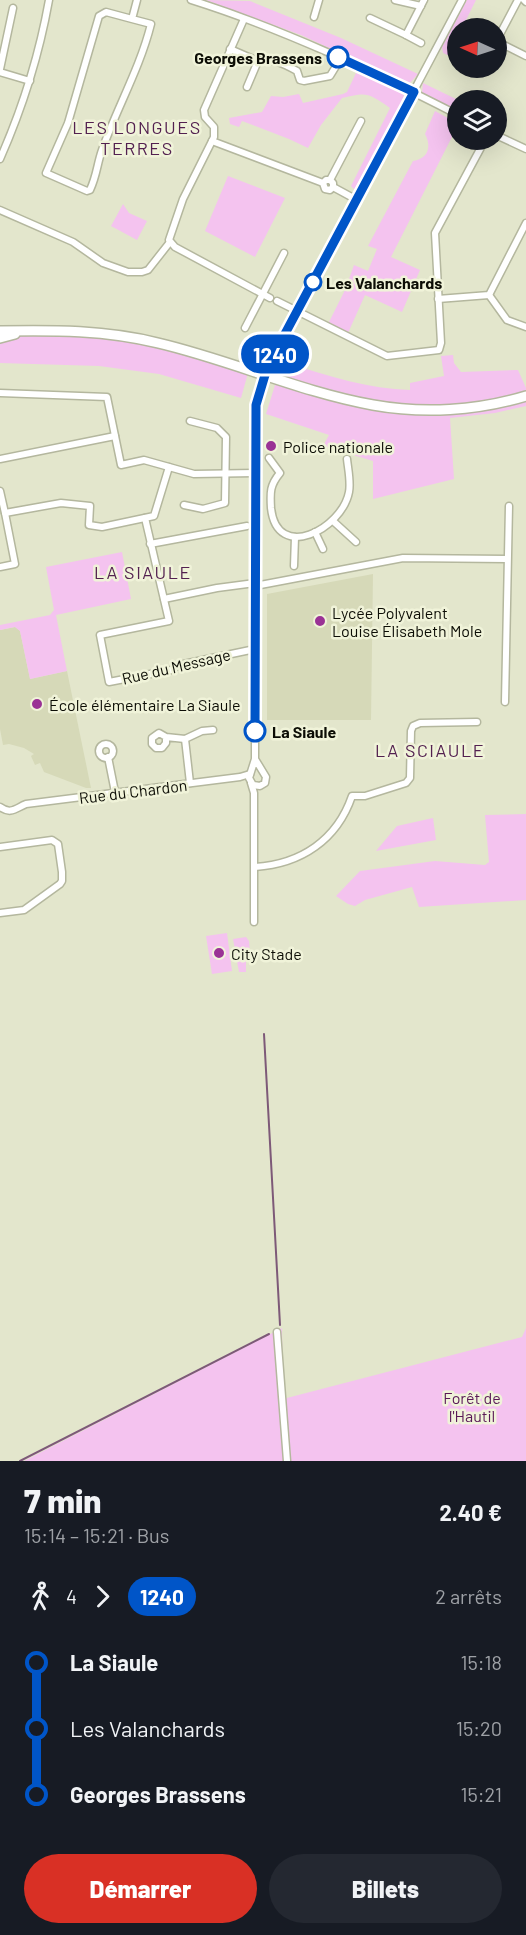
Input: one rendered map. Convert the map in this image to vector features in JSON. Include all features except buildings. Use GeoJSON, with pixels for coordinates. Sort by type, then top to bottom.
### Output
{"type":"FeatureCollection","features":[{"type":"Feature","properties":{"kind":"main road"},"geometry":{"type":"LineString","coordinates":[[0,338],[29,330]]}},
{"type":"Feature","properties":{"kind":"main road"},"geometry":{"type":"LineString","coordinates":[[0,331],[71,330],[137,338],[183,349],[350,400],[403,409],[471,408],[526,396]]}},
{"type":"Feature","properties":{"kind":"street"},"geometry":{"type":"LineString","coordinates":[[1,155],[30,81],[42,42],[50,0]]}},
{"type":"Feature","properties":{"kind":"street"},"geometry":{"type":"LineString","coordinates":[[132,19],[137,0]]}},
{"type":"Feature","properties":{"kind":"street"},"geometry":{"type":"LineString","coordinates":[[191,0],[340,58],[447,109]]}},
{"type":"Feature","properties":{"kind":"street"},"geometry":{"type":"LineString","coordinates":[[314,17],[319,0]]}},
{"type":"Feature","properties":{"kind":"street"},"geometry":{"type":"LineString","coordinates":[[395,0],[423,3],[406,35]]}},
{"type":"Feature","properties":{"kind":"street"},"geometry":{"type":"LineString","coordinates":[[254,922],[254,793],[250,782],[255,759],[255,410],[265,375],[462,0]]}},
{"type":"Feature","properties":{"kind":"street"},"geometry":{"type":"LineString","coordinates":[[518,0],[498,38],[502,44],[526,56]]}},
{"type":"Feature","properties":{"kind":"street"},"geometry":{"type":"LineString","coordinates":[[13,9],[0,71],[30,81]]}},
{"type":"Feature","properties":{"kind":"street"},"geometry":{"type":"LineString","coordinates":[[106,12],[132,19],[151,24],[149,34],[140,62],[101,151],[97,175],[90,190],[87,191],[46,173],[68,123],[99,16],[106,12]]}},
{"type":"Feature","properties":{"kind":"street"},"geometry":{"type":"LineString","coordinates":[[370,18],[421,42]]}},
{"type":"Feature","properties":{"kind":"street"},"geometry":{"type":"LineString","coordinates":[[0,210],[73,242],[103,263],[128,272],[148,270],[170,242],[170,234],[188,189],[212,141],[214,127],[205,117],[204,112],[244,19]]}},
{"type":"Feature","properties":{"kind":"street"},"geometry":{"type":"LineString","coordinates":[[230,49],[258,61],[268,58],[297,71],[300,80],[304,81],[330,76],[340,58]]}},
{"type":"Feature","properties":{"kind":"street"},"geometry":{"type":"LineString","coordinates":[[247,87],[258,61]]}},
{"type":"Feature","properties":{"kind":"street"},"geometry":{"type":"LineString","coordinates":[[212,141],[323,183],[326,189],[330,190],[361,121]]}},
{"type":"Feature","properties":{"kind":"street"},"geometry":{"type":"LineString","coordinates":[[507,140],[526,149]]}},
{"type":"Feature","properties":{"kind":"street"},"geometry":{"type":"LineString","coordinates":[[277,301],[371,349],[390,356],[434,352],[440,349],[436,231],[480,150]]}},
{"type":"Feature","properties":{"kind":"street"},"geometry":{"type":"LineString","coordinates":[[332,184],[357,200]]}},
{"type":"Feature","properties":{"kind":"street"},"geometry":{"type":"LineString","coordinates":[[489,295],[526,223]]}},
{"type":"Feature","properties":{"kind":"street"},"geometry":{"type":"LineString","coordinates":[[170,242],[175,248],[270,297]]}},
{"type":"Feature","properties":{"kind":"street"},"geometry":{"type":"LineString","coordinates":[[245,328],[284,253]]}},
{"type":"Feature","properties":{"kind":"street"},"geometry":{"type":"LineString","coordinates":[[438,299],[489,295]]}},
{"type":"Feature","properties":{"kind":"street"},"geometry":{"type":"LineString","coordinates":[[489,295],[507,320],[526,327]]}},
{"type":"Feature","properties":{"kind":"street"},"geometry":{"type":"LineString","coordinates":[[0,393],[107,397],[121,465],[144,460],[194,474],[255,473]]}},
{"type":"Feature","properties":{"kind":"street"},"geometry":{"type":"LineString","coordinates":[[184,505],[203,509],[225,503],[226,437],[217,428],[190,421]]}},
{"type":"Feature","properties":{"kind":"street"},"geometry":{"type":"LineString","coordinates":[[0,459],[115,436]]}},
{"type":"Feature","properties":{"kind":"street"},"geometry":{"type":"LineString","coordinates":[[269,458],[280,473],[272,483],[270,492],[272,516],[276,527],[283,534],[295,537],[315,532],[333,521],[345,505],[350,491],[347,459]]}},
{"type":"Feature","properties":{"kind":"street"},"geometry":{"type":"LineString","coordinates":[[5,513],[61,503],[90,506],[89,525],[102,527],[154,516],[169,467]]}},
{"type":"Feature","properties":{"kind":"street"},"geometry":{"type":"LineString","coordinates":[[0,491],[15,564],[0,567]]}},
{"type":"Feature","properties":{"kind":"street"},"geometry":{"type":"LineString","coordinates":[[505,702],[509,506]]}},
{"type":"Feature","properties":{"kind":"street"},"geometry":{"type":"LineString","coordinates":[[145,518],[164,599],[217,588],[255,584],[404,558],[507,559]]}},
{"type":"Feature","properties":{"kind":"street"},"geometry":{"type":"LineString","coordinates":[[333,521],[356,542]]}},
{"type":"Feature","properties":{"kind":"street"},"geometry":{"type":"LineString","coordinates":[[150,544],[248,526]]}},
{"type":"Feature","properties":{"kind":"street"},"geometry":{"type":"LineString","coordinates":[[315,532],[323,549]]}},
{"type":"Feature","properties":{"kind":"street"},"geometry":{"type":"LineString","coordinates":[[294,566],[295,537]]}},
{"type":"Feature","properties":{"kind":"street","name":"Rue du Message"},"geometry":{"type":"LineString","coordinates":[[164,599],[169,621],[100,635],[109,682],[171,670],[178,665],[255,649]]}},
{"type":"Feature","properties":{"kind":"street"},"geometry":{"type":"LineString","coordinates":[[255,867],[290,861],[320,844],[340,822],[352,796],[365,796],[406,783],[410,778],[413,726],[420,723],[477,722]]}},
{"type":"Feature","properties":{"kind":"street"},"geometry":{"type":"LineString","coordinates":[[166,737],[185,739],[202,731],[213,730]]}},
{"type":"Feature","properties":{"kind":"street"},"geometry":{"type":"LineString","coordinates":[[185,739],[190,783]]}},
{"type":"Feature","properties":{"kind":"street"},"geometry":{"type":"LineString","coordinates":[[108,757],[115,792]]}},
{"type":"Feature","properties":{"kind":"street"},"geometry":{"type":"LineString","coordinates":[[254,793],[267,779],[255,759]]}},
{"type":"Feature","properties":{"kind":"street"},"geometry":{"type":"LineString","coordinates":[[251,773],[256,769],[262,770]]}},
{"type":"Feature","properties":{"kind":"street","name":"Rue du Chardon"},"geometry":{"type":"LineString","coordinates":[[0,807],[14,811],[26,804],[240,777],[251,773]]}},
{"type":"Feature","properties":{"kind":"street"},"geometry":{"type":"LineString","coordinates":[[240,777],[259,786]]}},
{"type":"Feature","properties":{"kind":"street"},"geometry":{"type":"LineString","coordinates":[[0,847],[52,840],[58,844],[62,872],[60,884],[30,906],[19,912],[0,913]]}},
{"type":"Feature","properties":{"kind":"street"},"geometry":{"type":"LineString","coordinates":[[277,1332],[287,1461]]}},
{"type":"Feature","properties":{"kind":"shaded area","name":"Lycée Polyvalent Louise Élisabeth Mole"},"geometry":{"type":"Polygon","coordinates":[[[373,574],[371,720],[267,720],[267,594],[373,574]]]}},
{"type":"Feature","properties":{"kind":"shaded area","name":"École élémentaire La Siaule"},"geometry":{"type":"Polygon","coordinates":[[[15,627],[20,631],[30,679],[67,671],[91,788],[44,772],[40,763],[35,765],[31,756],[34,754],[24,748],[9,744],[3,745],[0,729],[0,630],[15,627]]]}},
{"type":"Feature","properties":{"kind":"green space"},"geometry":{"type":"Polygon","coordinates":[[[206,0],[250,1],[341,38],[418,74],[409,84],[405,83],[301,35],[206,0]]]}},
{"type":"Feature","properties":{"kind":"green space"},"geometry":{"type":"Polygon","coordinates":[[[467,0],[476,0],[467,18],[457,18],[467,0]]]}},
{"type":"Feature","properties":{"kind":"green space"},"geometry":{"type":"Polygon","coordinates":[[[447,38],[447,55],[443,53],[442,47],[447,38]]]}},
{"type":"Feature","properties":{"kind":"green space"},"geometry":{"type":"Polygon","coordinates":[[[356,73],[368,76],[399,91],[405,99],[356,191],[351,186],[390,108],[372,97],[357,95],[342,98],[321,125],[308,148],[242,121],[239,127],[230,124],[229,118],[262,112],[271,96],[283,97],[299,94],[303,103],[343,94],[347,92],[356,73]]]}},
{"type":"Feature","properties":{"kind":"green space"},"geometry":{"type":"Polygon","coordinates":[[[423,83],[447,95],[447,107],[422,93],[423,83]]]}},
{"type":"Feature","properties":{"kind":"green space"},"geometry":{"type":"Polygon","coordinates":[[[435,111],[447,118],[447,147],[391,257],[420,270],[402,312],[365,295],[348,333],[328,324],[345,290],[354,265],[368,271],[377,249],[368,246],[413,161],[422,158],[427,152],[428,143],[425,134],[435,111]]]}},
{"type":"Feature","properties":{"kind":"green space"},"geometry":{"type":"Polygon","coordinates":[[[228,176],[285,198],[255,257],[205,231],[228,176]]]}},
{"type":"Feature","properties":{"kind":"green space"},"geometry":{"type":"Polygon","coordinates":[[[123,204],[129,213],[147,221],[137,240],[111,226],[123,204]]]}},
{"type":"Feature","properties":{"kind":"green space"},"geometry":{"type":"Polygon","coordinates":[[[32,333],[93,336],[139,343],[248,373],[241,398],[159,374],[99,366],[0,363],[0,342],[32,333]]]}},
{"type":"Feature","properties":{"kind":"green space"},"geometry":{"type":"Polygon","coordinates":[[[285,353],[290,364],[319,373],[364,384],[410,390],[410,383],[444,376],[441,356],[453,355],[454,363],[461,372],[518,370],[526,388],[526,406],[495,413],[450,418],[454,479],[373,499],[373,461],[323,446],[329,435],[266,414],[285,353]]]}},
{"type":"Feature","properties":{"kind":"green space"},"geometry":{"type":"Polygon","coordinates":[[[122,552],[131,599],[56,615],[67,671],[30,679],[20,631],[15,627],[0,630],[0,625],[50,615],[54,610],[46,567],[122,552]]]}},
{"type":"Feature","properties":{"kind":"green space"},"geometry":{"type":"Polygon","coordinates":[[[526,814],[526,900],[419,907],[412,887],[365,900],[355,906],[336,896],[360,871],[435,861],[485,865],[489,862],[485,815],[526,814]]]}},
{"type":"Feature","properties":{"kind":"green space"},"geometry":{"type":"Polygon","coordinates":[[[433,818],[436,840],[376,851],[397,826],[433,818]]]}},
{"type":"Feature","properties":{"kind":"green space","name":"City Stade"},"geometry":{"type":"Polygon","coordinates":[[[227,933],[232,971],[212,974],[206,936],[227,933]]]}},
{"type":"Feature","properties":{"kind":"green space"},"geometry":{"type":"Polygon","coordinates":[[[246,937],[249,941],[250,954],[246,957],[246,972],[239,972],[233,939],[246,937]]]}},
{"type":"Feature","properties":{"kind":"green space","name":"Forêt de l'Hautil"},"geometry":{"type":"Polygon","coordinates":[[[282,1328],[283,1399],[522,1337],[526,1328],[526,1461],[24,1461],[282,1328]]]}},
{"type":"Feature","properties":{"kind":"waterway"},"geometry":{"type":"LineString","coordinates":[[264,1034],[280,1325]]}},
{"type":"Feature","properties":{"kind":"waterway"},"geometry":{"type":"LineString","coordinates":[[20,1461],[269,1334]]}},
{"type":"Feature","properties":{"kind":"bus line","name":"1240"},"geometry":{"type":"LineString","coordinates":[[255,731],[256,405],[271,360],[414,92],[373,71],[338,57]]}},
{"type":"Feature","properties":{"kind":"place","name":"Georges Brassens"},"geometry":{"type":"Point","coordinates":[338,57]}},
{"type":"Feature","properties":{"kind":"place","name":"Les Valanchards"},"geometry":{"type":"Point","coordinates":[313,282]}},
{"type":"Feature","properties":{"kind":"place","name":"Police nationale"},"geometry":{"type":"Point","coordinates":[271,446]}},
{"type":"Feature","properties":{"kind":"place","name":"Lycée Polyvalent Louise Élisabeth Mole"},"geometry":{"type":"Point","coordinates":[320,621]}},
{"type":"Feature","properties":{"kind":"place","name":"École élémentaire La Siaule"},"geometry":{"type":"Point","coordinates":[37,704]}},
{"type":"Feature","properties":{"kind":"place","name":"La Siaule"},"geometry":{"type":"Point","coordinates":[255,731]}},
{"type":"Feature","properties":{"kind":"place","name":"City Stade"},"geometry":{"type":"Point","coordinates":[219,953]}},
{"type":"Feature","properties":{"kind":"district","name":"LES LONGUES TERRES"},"geometry":{"type":"Point","coordinates":[137,137]}},
{"type":"Feature","properties":{"kind":"district","name":"LA SIAULE"},"geometry":{"type":"Point","coordinates":[143,572]}},
{"type":"Feature","properties":{"kind":"district","name":"LA SCIAULE"},"geometry":{"type":"Point","coordinates":[430,750]}}]}
